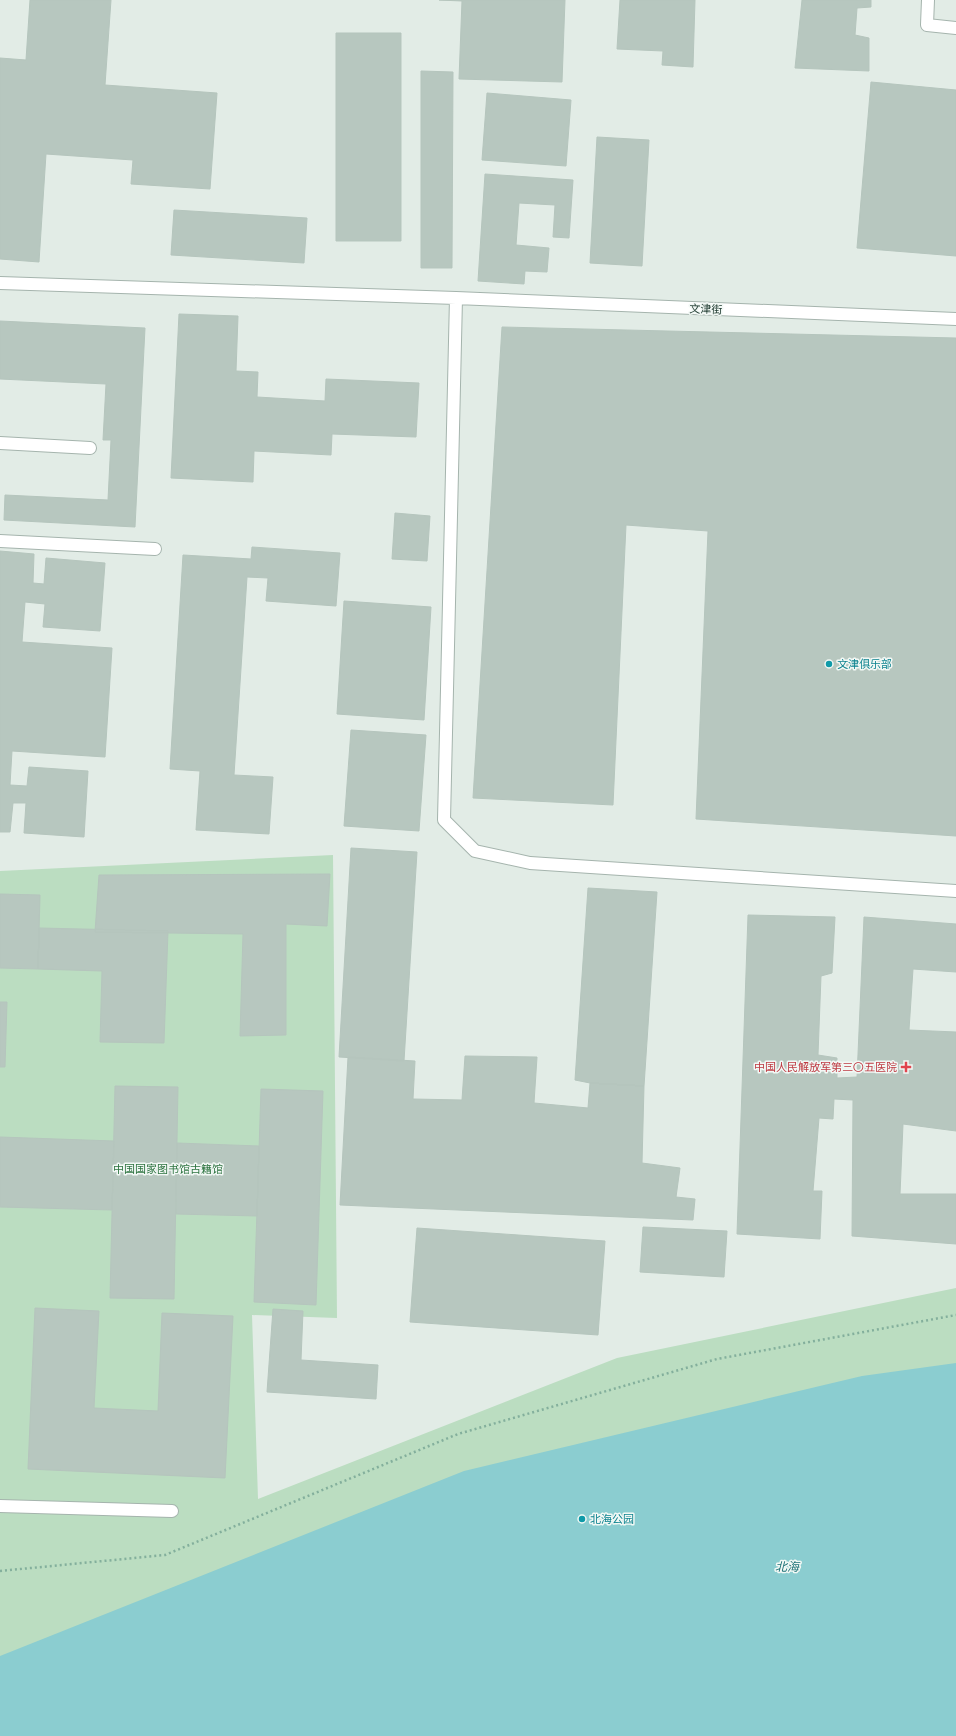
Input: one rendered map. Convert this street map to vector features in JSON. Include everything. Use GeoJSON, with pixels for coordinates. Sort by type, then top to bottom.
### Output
{"type":"FeatureCollection","features":[{"type":"Feature","properties":{"kind":"street"},"geometry":{"type":"LineString","coordinates":[[928,0],[927,25],[956,28]]}},
{"type":"Feature","properties":{"kind":"street","name":"文津街"},"geometry":{"type":"LineString","coordinates":[[0,283],[456,298],[956,319]]}},
{"type":"Feature","properties":{"kind":"street"},"geometry":{"type":"LineString","coordinates":[[456,298],[444,820],[475,851],[530,863],[956,891]]}},
{"type":"Feature","properties":{"kind":"street"},"geometry":{"type":"LineString","coordinates":[[0,443],[90,448]]}},
{"type":"Feature","properties":{"kind":"street"},"geometry":{"type":"LineString","coordinates":[[0,541],[155,549]]}},
{"type":"Feature","properties":{"kind":"street"},"geometry":{"type":"LineString","coordinates":[[0,1506],[172,1511]]}},
{"type":"Feature","properties":{"kind":"path"},"geometry":{"type":"LineString","coordinates":[[0,1571],[165,1555],[458,1434],[717,1359],[956,1315]]}},
{"type":"Feature","properties":{"kind":"green space","name":"中国国家图书馆古籍馆"},"geometry":{"type":"Polygon","coordinates":[[[333,855],[337,1318],[252,1315],[258,1499],[617,1358],[956,1288],[956,1736],[0,1736],[0,871],[333,855]]]}},
{"type":"Feature","properties":{"kind":"water","name":"北海"},"geometry":{"type":"Polygon","coordinates":[[[956,1363],[956,1736],[0,1736],[0,1656],[464,1471],[862,1376],[956,1363]]]}},
{"type":"Feature","properties":{"kind":"building"},"geometry":{"type":"Polygon","coordinates":[[[30,0],[111,0],[105,85],[217,93],[210,189],[131,184],[133,160],[46,154],[39,262],[0,259],[0,58],[26,60],[30,0]]]}},
{"type":"Feature","properties":{"kind":"building"},"geometry":{"type":"Polygon","coordinates":[[[439,0],[565,0],[562,82],[459,79],[462,1],[439,0]]]}},
{"type":"Feature","properties":{"kind":"building"},"geometry":{"type":"Polygon","coordinates":[[[620,0],[695,0],[693,67],[662,65],[663,51],[617,49],[620,0]]]}},
{"type":"Feature","properties":{"kind":"building"},"geometry":{"type":"Polygon","coordinates":[[[802,0],[871,0],[871,7],[857,8],[855,35],[869,38],[869,71],[795,68],[802,0]]]}},
{"type":"Feature","properties":{"kind":"building"},"geometry":{"type":"Polygon","coordinates":[[[336,33],[401,33],[401,241],[336,241],[336,33]]]}},
{"type":"Feature","properties":{"kind":"building"},"geometry":{"type":"Polygon","coordinates":[[[421,71],[453,72],[452,268],[421,268],[421,71]]]}},
{"type":"Feature","properties":{"kind":"building"},"geometry":{"type":"Polygon","coordinates":[[[871,82],[956,90],[956,256],[857,248],[871,82]]]}},
{"type":"Feature","properties":{"kind":"building"},"geometry":{"type":"Polygon","coordinates":[[[487,93],[571,100],[566,166],[482,160],[487,93]]]}},
{"type":"Feature","properties":{"kind":"building"},"geometry":{"type":"Polygon","coordinates":[[[597,137],[649,140],[642,266],[590,263],[597,137]]]}},
{"type":"Feature","properties":{"kind":"building"},"geometry":{"type":"Polygon","coordinates":[[[485,174],[573,180],[569,238],[553,237],[555,205],[519,203],[516,245],[549,248],[547,272],[525,271],[524,284],[478,281],[485,174]]]}},
{"type":"Feature","properties":{"kind":"building"},"geometry":{"type":"Polygon","coordinates":[[[174,210],[307,218],[304,263],[171,255],[174,210]]]}},
{"type":"Feature","properties":{"kind":"building"},"geometry":{"type":"Polygon","coordinates":[[[179,314],[238,316],[236,371],[258,372],[257,397],[325,401],[326,379],[419,383],[416,437],[332,434],[331,455],[254,451],[253,482],[171,478],[179,314]]]}},
{"type":"Feature","properties":{"kind":"building"},"geometry":{"type":"Polygon","coordinates":[[[0,321],[145,328],[135,527],[4,520],[5,495],[108,500],[111,440],[103,440],[106,384],[0,379],[0,321]]]}},
{"type":"Feature","properties":{"kind":"building","name":"文津俱乐部"},"geometry":{"type":"Polygon","coordinates":[[[502,327],[956,338],[956,836],[696,819],[708,531],[626,525],[613,805],[473,798],[502,327]]]}},
{"type":"Feature","properties":{"kind":"building"},"geometry":{"type":"Polygon","coordinates":[[[395,513],[430,516],[427,561],[392,559],[395,513]]]}},
{"type":"Feature","properties":{"kind":"building"},"geometry":{"type":"Polygon","coordinates":[[[252,547],[340,553],[336,606],[266,601],[268,578],[247,577],[234,775],[273,777],[269,834],[196,830],[200,771],[170,769],[183,555],[251,559],[252,547]]]}},
{"type":"Feature","properties":{"kind":"building"},"geometry":{"type":"Polygon","coordinates":[[[0,551],[34,554],[33,583],[44,584],[46,558],[105,563],[100,631],[43,627],[45,604],[25,602],[22,642],[112,648],[105,757],[12,751],[10,785],[27,786],[29,767],[88,771],[84,837],[24,833],[26,803],[13,803],[10,832],[0,832],[0,551]]]}},
{"type":"Feature","properties":{"kind":"building"},"geometry":{"type":"Polygon","coordinates":[[[344,601],[431,607],[424,720],[337,714],[344,601]]]}},
{"type":"Feature","properties":{"kind":"building"},"geometry":{"type":"Polygon","coordinates":[[[351,730],[426,735],[419,831],[344,826],[351,730]]]}},
{"type":"Feature","properties":{"kind":"building"},"geometry":{"type":"Polygon","coordinates":[[[351,848],[417,852],[404,1061],[339,1057],[351,848]]]}},
{"type":"Feature","properties":{"kind":"building"},"geometry":{"type":"Polygon","coordinates":[[[330,874],[327,926],[286,924],[286,1035],[240,1036],[243,934],[95,932],[99,875],[330,874]]]}},
{"type":"Feature","properties":{"kind":"building"},"geometry":{"type":"Polygon","coordinates":[[[588,888],[657,892],[644,1086],[590,1083],[575,1080],[588,888]]]}},
{"type":"Feature","properties":{"kind":"building"},"geometry":{"type":"Polygon","coordinates":[[[0,894],[40,895],[38,969],[0,968],[0,894]]]}},
{"type":"Feature","properties":{"kind":"building"},"geometry":{"type":"Polygon","coordinates":[[[748,915],[835,917],[832,973],[821,976],[818,1055],[837,1058],[837,1078],[857,1077],[864,917],[956,924],[956,972],[913,969],[909,1030],[956,1032],[956,1131],[903,1124],[900,1194],[956,1194],[956,1244],[852,1236],[853,1100],[834,1099],[833,1119],[819,1118],[813,1191],[822,1191],[820,1239],[737,1234],[748,915]]]}},
{"type":"Feature","properties":{"kind":"building"},"geometry":{"type":"Polygon","coordinates":[[[39,928],[168,931],[164,1043],[100,1042],[102,971],[38,969],[39,928]]]}},
{"type":"Feature","properties":{"kind":"building"},"geometry":{"type":"Polygon","coordinates":[[[0,1002],[7,1002],[5,1067],[0,1067],[0,1002]]]}},
{"type":"Feature","properties":{"kind":"building"},"geometry":{"type":"Polygon","coordinates":[[[465,1056],[537,1057],[534,1103],[588,1108],[590,1083],[644,1086],[642,1163],[680,1168],[676,1197],[695,1199],[693,1220],[340,1205],[348,1057],[415,1061],[413,1099],[462,1100],[465,1056]]]}},
{"type":"Feature","properties":{"kind":"building"},"geometry":{"type":"Polygon","coordinates":[[[115,1086],[178,1087],[174,1299],[110,1298],[115,1086]]]}},
{"type":"Feature","properties":{"kind":"building"},"geometry":{"type":"Polygon","coordinates":[[[261,1089],[323,1091],[316,1305],[254,1302],[261,1089]]]}},
{"type":"Feature","properties":{"kind":"building"},"geometry":{"type":"Polygon","coordinates":[[[0,1137],[114,1141],[112,1210],[0,1207],[0,1137]]]}},
{"type":"Feature","properties":{"kind":"building"},"geometry":{"type":"Polygon","coordinates":[[[177,1143],[259,1146],[257,1216],[176,1214],[177,1143]]]}},
{"type":"Feature","properties":{"kind":"building"},"geometry":{"type":"Polygon","coordinates":[[[643,1227],[727,1231],[724,1277],[640,1272],[643,1227]]]}},
{"type":"Feature","properties":{"kind":"building"},"geometry":{"type":"Polygon","coordinates":[[[417,1228],[605,1241],[598,1335],[410,1322],[417,1228]]]}},
{"type":"Feature","properties":{"kind":"building"},"geometry":{"type":"Polygon","coordinates":[[[35,1308],[99,1311],[94,1408],[158,1411],[162,1313],[233,1316],[225,1478],[28,1469],[35,1308]]]}},
{"type":"Feature","properties":{"kind":"building"},"geometry":{"type":"Polygon","coordinates":[[[273,1309],[303,1311],[301,1360],[378,1365],[376,1399],[267,1392],[273,1309]]]}},
{"type":"Feature","properties":{"kind":"place","name":"文津俱乐部"},"geometry":{"type":"Point","coordinates":[829,664]}},
{"type":"Feature","properties":{"kind":"place","name":"中国人民解放军第三〇五医院"},"geometry":{"type":"Point","coordinates":[906,1067]}},
{"type":"Feature","properties":{"kind":"place","name":"北海公园"},"geometry":{"type":"Point","coordinates":[582,1519]}}]}
